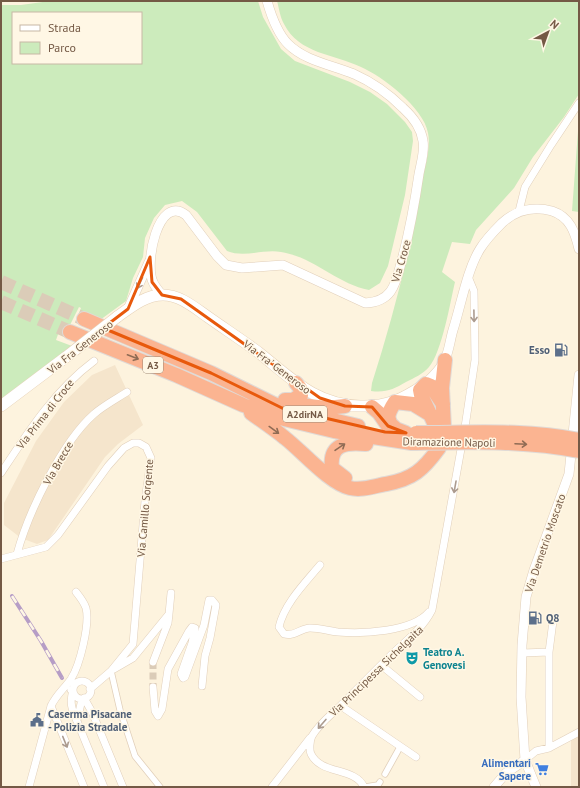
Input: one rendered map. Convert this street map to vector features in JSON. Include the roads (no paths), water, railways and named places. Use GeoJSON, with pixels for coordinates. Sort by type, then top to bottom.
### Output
{"type":"FeatureCollection","features":[{"type":"Feature","properties":{"kind":"highway","name":"A3"},"geometry":{"type":"LineString","coordinates":[[84,319],[211,373]]}},
{"type":"Feature","properties":{"kind":"highway","name":"A3"},"geometry":{"type":"LineString","coordinates":[[70,332],[208,389]]}},
{"type":"Feature","properties":{"kind":"highway"},"geometry":{"type":"LineString","coordinates":[[437,424],[443,404],[442,382],[445,360]]}},
{"type":"Feature","properties":{"kind":"highway"},"geometry":{"type":"LineString","coordinates":[[211,373],[227,374],[285,400],[309,407],[326,408],[345,406]]}},
{"type":"Feature","properties":{"kind":"highway","name":"Diramazione Napoli"},"geometry":{"type":"LineString","coordinates":[[211,373],[260,398],[289,410],[385,432],[549,446],[579,451]]}},
{"type":"Feature","properties":{"kind":"highway"},"geometry":{"type":"LineString","coordinates":[[285,400],[293,400],[301,395],[301,391],[296,383]]}},
{"type":"Feature","properties":{"kind":"highway"},"geometry":{"type":"LineString","coordinates":[[437,424],[420,392],[424,385],[431,386],[443,404]]}},
{"type":"Feature","properties":{"kind":"highway","name":"Diramazione Napoli"},"geometry":{"type":"LineString","coordinates":[[208,389],[263,412],[303,424],[364,437],[407,434],[526,433],[579,440]]}},
{"type":"Feature","properties":{"kind":"highway"},"geometry":{"type":"LineString","coordinates":[[230,399],[286,438],[313,464],[346,487],[360,489],[409,478],[421,470],[437,450]]}},
{"type":"Feature","properties":{"kind":"highway"},"geometry":{"type":"LineString","coordinates":[[407,434],[390,424],[388,418],[390,410],[395,402],[413,404],[422,408],[437,424]]}},
{"type":"Feature","properties":{"kind":"highway"},"geometry":{"type":"LineString","coordinates":[[372,407],[379,413],[386,424],[407,434]]}},
{"type":"Feature","properties":{"kind":"highway"},"geometry":{"type":"LineString","coordinates":[[384,484],[363,483],[339,475],[332,468],[332,455],[339,447],[347,443],[397,445],[407,434]]}},
{"type":"Feature","properties":{"kind":"main road","name":"Via Fra Generoso"},"geometry":{"type":"LineString","coordinates":[[1,406],[128,309],[139,302],[162,295]]}},
{"type":"Feature","properties":{"kind":"main road","name":"Via Fra' Generoso"},"geometry":{"type":"LineString","coordinates":[[162,295],[181,299],[257,351],[296,383],[320,398],[345,406],[372,407],[395,402],[424,385]]}},
{"type":"Feature","properties":{"kind":"street","name":"Via Croce"},"geometry":{"type":"LineString","coordinates":[[128,309],[146,270],[153,240],[162,220],[169,212],[180,210],[186,215],[221,262],[226,265],[242,268],[283,265],[366,303],[376,302],[392,292],[409,232],[424,148],[420,128],[412,117],[393,98],[375,85],[354,74],[300,53],[288,43],[271,14],[267,1]]}},
{"type":"Feature","properties":{"kind":"street"},"geometry":{"type":"LineString","coordinates":[[579,103],[550,144],[525,187],[519,211],[540,209],[557,213],[570,223],[579,249]]}},
{"type":"Feature","properties":{"kind":"street","name":"Via Fra' Generoso"},"geometry":{"type":"LineString","coordinates":[[424,385],[445,360],[468,279],[481,247],[507,219],[519,211]]}},
{"type":"Feature","properties":{"kind":"street","name":"Via Croce"},"geometry":{"type":"LineString","coordinates":[[150,257],[152,282],[162,295]]}},
{"type":"Feature","properties":{"kind":"street"},"geometry":{"type":"LineString","coordinates":[[465,427],[475,360],[474,291],[468,279]]}},
{"type":"Feature","properties":{"kind":"street","name":"Via Prima di Croce"},"geometry":{"type":"LineString","coordinates":[[1,473],[26,435],[62,388],[76,374],[94,361]]}},
{"type":"Feature","properties":{"kind":"street","name":"Via Demetrio Moscato"},"geometry":{"type":"LineString","coordinates":[[536,787],[525,760],[521,697],[522,645],[526,597],[534,570],[570,474],[579,375]]}},
{"type":"Feature","properties":{"kind":"street","name":"Via Brecce"},"geometry":{"type":"LineString","coordinates":[[16,554],[21,538],[48,479],[71,441],[94,414],[127,392]]}},
{"type":"Feature","properties":{"kind":"street","name":"Via Camillo Sorgente"},"geometry":{"type":"LineString","coordinates":[[1,559],[46,547],[58,535],[108,466],[121,451],[133,443],[139,443],[146,447],[151,458],[145,501],[134,640],[129,651],[87,693],[82,682],[73,681]]}},
{"type":"Feature","properties":{"kind":"street","name":"Via Principessa Sichelgaita"},"geometry":{"type":"LineString","coordinates":[[272,787],[311,737],[420,629],[432,610],[462,449]]}},
{"type":"Feature","properties":{"kind":"street"},"geometry":{"type":"LineString","coordinates":[[320,565],[300,588],[284,615],[279,627],[284,634],[293,634],[308,628],[362,632],[398,628],[417,621],[432,610]]}},
{"type":"Feature","properties":{"kind":"street"},"geometry":{"type":"LineString","coordinates":[[76,592],[84,602],[87,615],[70,701],[104,787]]}},
{"type":"Feature","properties":{"kind":"street"},"geometry":{"type":"LineString","coordinates":[[153,662],[168,623],[171,593]]}},
{"type":"Feature","properties":{"kind":"street"},"geometry":{"type":"LineString","coordinates":[[153,687],[155,711],[158,716],[162,709],[168,669],[189,631],[192,627],[195,628],[192,643],[181,674],[183,678],[185,677],[204,625],[209,600],[212,600],[216,605],[205,656],[202,686]]}},
{"type":"Feature","properties":{"kind":"street"},"geometry":{"type":"LineString","coordinates":[[160,787],[135,756],[120,710],[110,671],[133,658],[169,614]]}},
{"type":"Feature","properties":{"kind":"street"},"geometry":{"type":"LineString","coordinates":[[549,748],[549,652],[553,621]]}},
{"type":"Feature","properties":{"kind":"street"},"geometry":{"type":"LineString","coordinates":[[523,653],[549,652]]}},
{"type":"Feature","properties":{"kind":"street"},"geometry":{"type":"LineString","coordinates":[[381,666],[420,697]]}},
{"type":"Feature","properties":{"kind":"street"},"geometry":{"type":"LineString","coordinates":[[29,787],[51,706],[57,694],[73,681]]}},
{"type":"Feature","properties":{"kind":"street"},"geometry":{"type":"LineString","coordinates":[[65,686],[73,690],[75,696],[87,693]]}},
{"type":"Feature","properties":{"kind":"street"},"geometry":{"type":"LineString","coordinates":[[87,693],[92,712],[123,787]]}},
{"type":"Feature","properties":{"kind":"street"},"geometry":{"type":"LineString","coordinates":[[77,721],[87,693]]}},
{"type":"Feature","properties":{"kind":"street"},"geometry":{"type":"LineString","coordinates":[[51,706],[84,787]]}},
{"type":"Feature","properties":{"kind":"street"},"geometry":{"type":"LineString","coordinates":[[341,706],[400,748],[416,757]]}},
{"type":"Feature","properties":{"kind":"street"},"geometry":{"type":"LineString","coordinates":[[494,787],[506,773],[536,751],[549,748],[579,732]]}},
{"type":"Feature","properties":{"kind":"street"},"geometry":{"type":"LineString","coordinates":[[311,737],[310,750],[314,758],[327,768],[356,778],[364,787],[378,785],[380,782]]}},
{"type":"Feature","properties":{"kind":"street"},"geometry":{"type":"LineString","coordinates":[[385,774],[400,748]]}},
{"type":"Feature","properties":{"kind":"tunnel"},"geometry":{"type":"LineString","coordinates":[[1,282],[84,319]]}},
{"type":"Feature","properties":{"kind":"tunnel"},"geometry":{"type":"LineString","coordinates":[[1,302],[70,332]]}},
{"type":"Feature","properties":{"kind":"tunnel"},"geometry":{"type":"LineString","coordinates":[[153,662],[153,687]]}},
{"type":"Feature","properties":{"kind":"railway"},"geometry":{"type":"LineString","coordinates":[[12,596],[41,641],[62,678]]}},
{"type":"Feature","properties":{"kind":"place","name":"Esso"},"geometry":{"type":"Point","coordinates":[561,350]}},
{"type":"Feature","properties":{"kind":"place","name":"Q8"},"geometry":{"type":"Point","coordinates":[535,618]}},
{"type":"Feature","properties":{"kind":"place","name":"Teatro A. Genovesi"},"geometry":{"type":"Point","coordinates":[412,658]}},
{"type":"Feature","properties":{"kind":"place","name":"Caserma Pisacane - Polizia Stradale"},"geometry":{"type":"Point","coordinates":[37,720]}},
{"type":"Feature","properties":{"kind":"place","name":"Alimentari Sapere"},"geometry":{"type":"Point","coordinates":[542,769]}}]}
